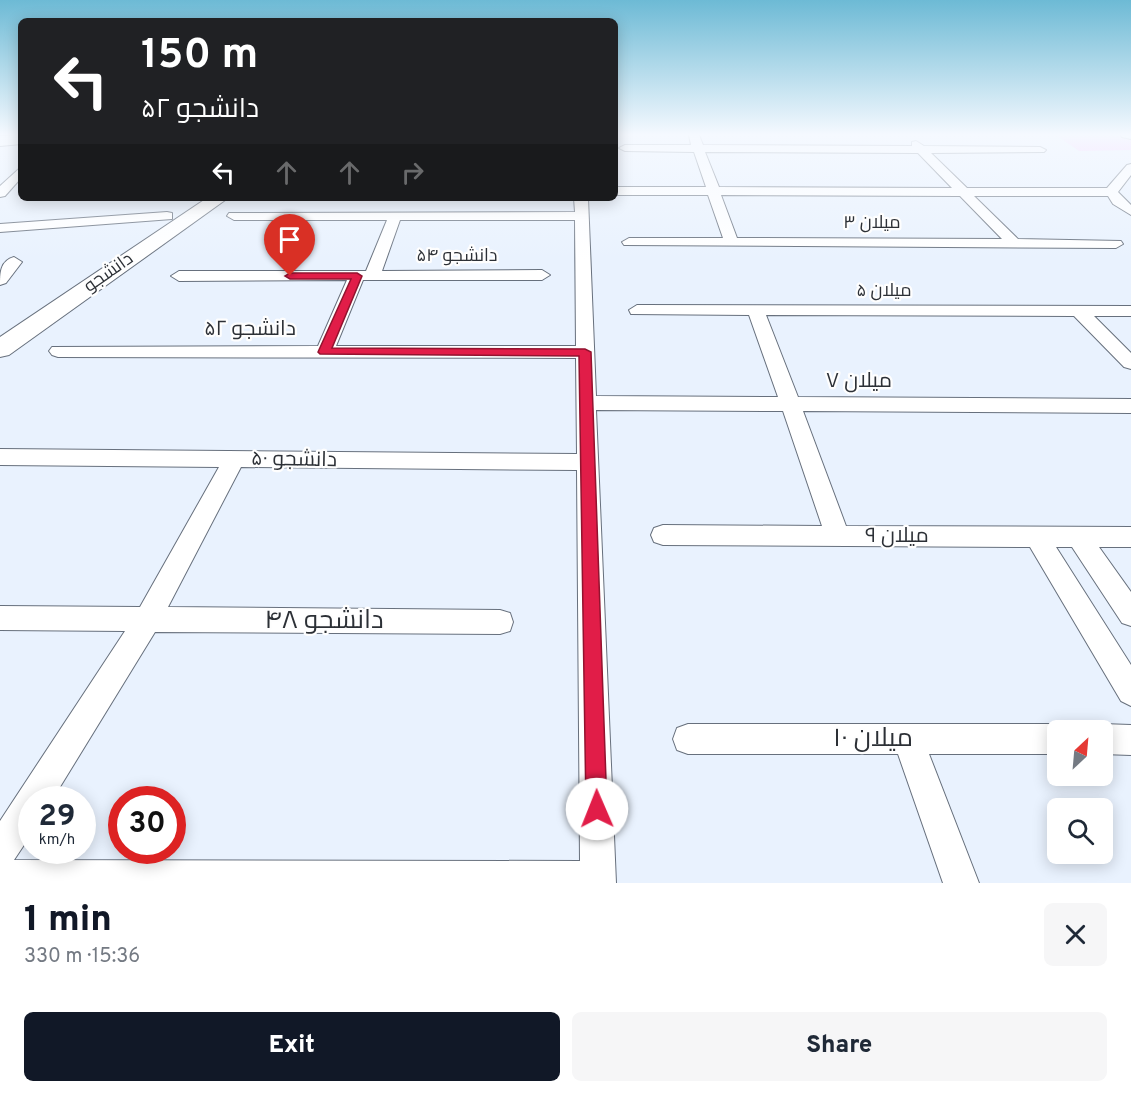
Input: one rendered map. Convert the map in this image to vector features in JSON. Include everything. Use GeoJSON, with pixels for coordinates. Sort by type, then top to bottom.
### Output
{"type":"FeatureCollection","features":[{"type":"Feature","properties":{"kind":"main road","name":"دانشجو"},"geometry":{"type":"LineString","coordinates":[[0,324],[190,201]]}},
{"type":"Feature","properties":{"kind":"main road","name":"دانشجو"},"geometry":{"type":"LineString","coordinates":[[0,350],[215,201]]}},
{"type":"Feature","properties":{"kind":"street"},"geometry":{"type":"LineString","coordinates":[[2,190],[16,176]]}},
{"type":"Feature","properties":{"kind":"street"},"geometry":{"type":"LineString","coordinates":[[709,176],[732,243]]}},
{"type":"Feature","properties":{"kind":"street"},"geometry":{"type":"LineString","coordinates":[[948,176],[1014,243]]}},
{"type":"Feature","properties":{"kind":"street"},"geometry":{"type":"LineString","coordinates":[[1112,192],[1114,186],[1123,176]]}},
{"type":"Feature","properties":{"kind":"street"},"geometry":{"type":"LineString","coordinates":[[2,190],[18,187]]}},
{"type":"Feature","properties":{"kind":"street"},"geometry":{"type":"LineString","coordinates":[[618,191],[1112,192]]}},
{"type":"Feature","properties":{"kind":"street"},"geometry":{"type":"LineString","coordinates":[[1112,192],[1118,201],[1131,211]]}},
{"type":"Feature","properties":{"kind":"street"},"geometry":{"type":"LineString","coordinates":[[0,878],[598,881],[582,207],[395,216],[234,216]]}},
{"type":"Feature","properties":{"kind":"street"},"geometry":{"type":"LineString","coordinates":[[0,228],[167,216]]}},
{"type":"Feature","properties":{"kind":"street","name":"دانشجو ۵۴"},"geometry":{"type":"LineString","coordinates":[[364,276],[395,216]]}},
{"type":"Feature","properties":{"kind":"street","name":"میلان ۳"},"geometry":{"type":"LineString","coordinates":[[629,242],[1116,244]]}},
{"type":"Feature","properties":{"kind":"street"},"geometry":{"type":"LineString","coordinates":[[0,280],[14,262]]}},
{"type":"Feature","properties":{"kind":"street","name":"دانشجو ۵۴"},"geometry":{"type":"LineString","coordinates":[[179,276],[542,275]]}},
{"type":"Feature","properties":{"kind":"street"},"geometry":{"type":"LineString","coordinates":[[324,352],[364,276]]}},
{"type":"Feature","properties":{"kind":"street","name":"میلان ۵"},"geometry":{"type":"LineString","coordinates":[[637,310],[1131,311]]}},
{"type":"Feature","properties":{"kind":"street"},"geometry":{"type":"LineString","coordinates":[[756,310],[838,536]]}},
{"type":"Feature","properties":{"kind":"street"},"geometry":{"type":"LineString","coordinates":[[1078,310],[1131,363]]}},
{"type":"Feature","properties":{"kind":"street","name":"دانشجو ۵۲"},"geometry":{"type":"LineString","coordinates":[[58,351],[585,352]]}},
{"type":"Feature","properties":{"kind":"street","name":"میلان ۷"},"geometry":{"type":"LineString","coordinates":[[586,403],[1131,406]]}},
{"type":"Feature","properties":{"kind":"street","name":"دانشجو ۵۰"},"geometry":{"type":"LineString","coordinates":[[0,457],[588,462]]}},
{"type":"Feature","properties":{"kind":"street"},"geometry":{"type":"LineString","coordinates":[[42,786],[148,620],[234,459]]}},
{"type":"Feature","properties":{"kind":"street","name":"میلان ۹"},"geometry":{"type":"LineString","coordinates":[[663,535],[1131,537]]}},
{"type":"Feature","properties":{"kind":"street"},"geometry":{"type":"LineString","coordinates":[[1036,537],[1131,691]]}},
{"type":"Feature","properties":{"kind":"street"},"geometry":{"type":"LineString","coordinates":[[1078,537],[1131,614]]}},
{"type":"Feature","properties":{"kind":"street","name":"دانشجو ۴۸"},"geometry":{"type":"LineString","coordinates":[[0,618],[500,622]]}},
{"type":"Feature","properties":{"kind":"street","name":"میلان ۱۰"},"geometry":{"type":"LineString","coordinates":[[688,738],[1047,739]]}},
{"type":"Feature","properties":{"kind":"street"},"geometry":{"type":"LineString","coordinates":[[908,739],[961,883]]}},
{"type":"Feature","properties":{"kind":"street"},"geometry":{"type":"LineString","coordinates":[[1113,740],[1131,740]]}},
{"type":"Feature","properties":{"kind":"street"},"geometry":{"type":"LineString","coordinates":[[0,851],[18,823]]}},
{"type":"Feature","properties":{"kind":"route"},"geometry":{"type":"LineString","coordinates":[[290,276],[357,276],[324,352],[585,352],[597,809]]}}]}
